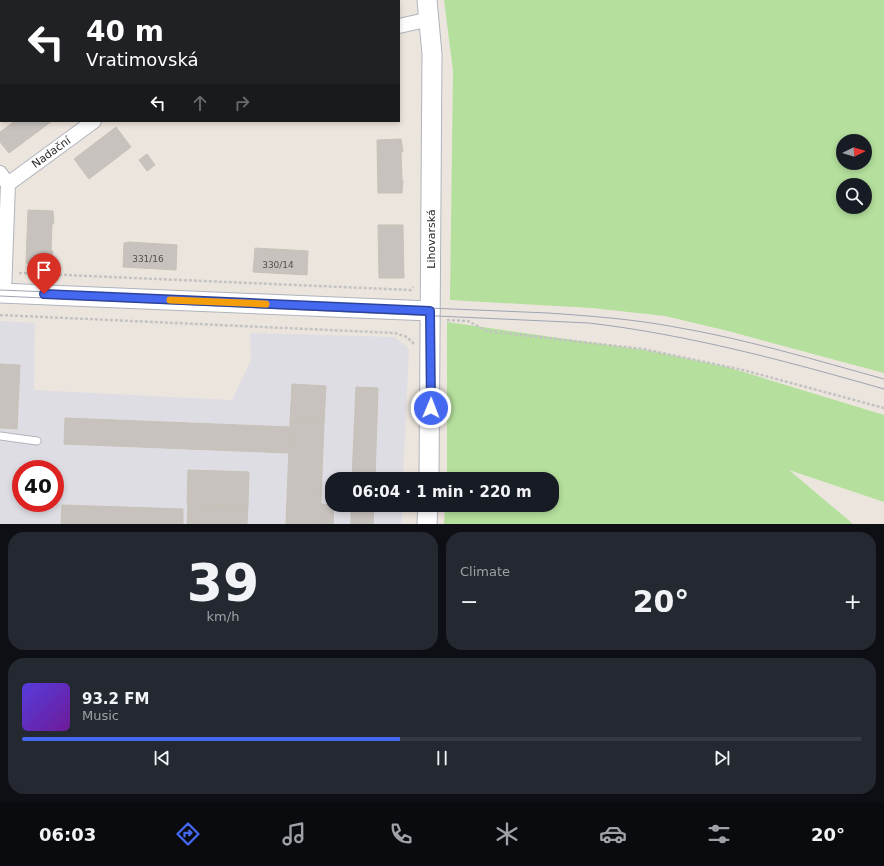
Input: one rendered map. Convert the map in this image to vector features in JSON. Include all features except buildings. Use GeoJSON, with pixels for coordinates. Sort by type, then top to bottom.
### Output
{"type":"FeatureCollection","features":[{"type":"Feature","properties":{"kind":"street","name":"Lihovarská"},"geometry":{"type":"LineString","coordinates":[[427,0],[430,19],[432,54],[429,472]]}},
{"type":"Feature","properties":{"kind":"street"},"geometry":{"type":"LineString","coordinates":[[400,26],[430,19]]}},
{"type":"Feature","properties":{"kind":"street","name":"Nadační"},"geometry":{"type":"LineString","coordinates":[[4,178],[92,122]]}},
{"type":"Feature","properties":{"kind":"street"},"geometry":{"type":"LineString","coordinates":[[4,178],[5,272],[2,293],[430,315]]}},
{"type":"Feature","properties":{"kind":"street"},"geometry":{"type":"LineString","coordinates":[[427,524],[428,512]]}},
{"type":"Feature","properties":{"kind":"lane"},"geometry":{"type":"LineString","coordinates":[[0,436],[37,441]]}},
{"type":"Feature","properties":{"kind":"path"},"geometry":{"type":"LineString","coordinates":[[5,272],[411,290],[415,285]]}},
{"type":"Feature","properties":{"kind":"path"},"geometry":{"type":"LineString","coordinates":[[0,315],[395,334],[407,337],[415,346]]}},
{"type":"Feature","properties":{"kind":"path"},"geometry":{"type":"LineString","coordinates":[[430,315],[468,321],[487,331],[643,349],[743,370],[884,408]]}},
{"type":"Feature","properties":{"kind":"shaded area"},"geometry":{"type":"Polygon","coordinates":[[[0,321],[35,323],[34,390],[232,400],[251,360],[250,333],[395,337],[409,349],[403,472],[325,472],[325,512],[402,512],[402,524],[0,524],[0,321]]]}},
{"type":"Feature","properties":{"kind":"green space"},"geometry":{"type":"Polygon","coordinates":[[[444,0],[884,0],[884,373],[728,331],[665,316],[592,308],[450,300],[453,71],[444,0]]]}},
{"type":"Feature","properties":{"kind":"green space"},"geometry":{"type":"Polygon","coordinates":[[[447,322],[651,351],[727,367],[884,415],[884,502],[789,470],[853,524],[444,524],[445,512],[559,512],[559,472],[447,472],[447,322]]]}},
{"type":"Feature","properties":{"kind":"tram line"},"geometry":{"type":"LineString","coordinates":[[0,290],[548,313],[612,318],[659,324],[702,332],[780,350],[884,379]]}},
{"type":"Feature","properties":{"kind":"tram line"},"geometry":{"type":"LineString","coordinates":[[0,296],[589,323],[664,334],[738,350],[884,389]]}},
{"type":"Feature","properties":{"kind":"slow traffic"},"geometry":{"type":"LineString","coordinates":[[170,300],[266,304]]}},
{"type":"Feature","properties":{"kind":"route"},"geometry":{"type":"LineString","coordinates":[[44,294],[430,311],[431,408]]}}]}
